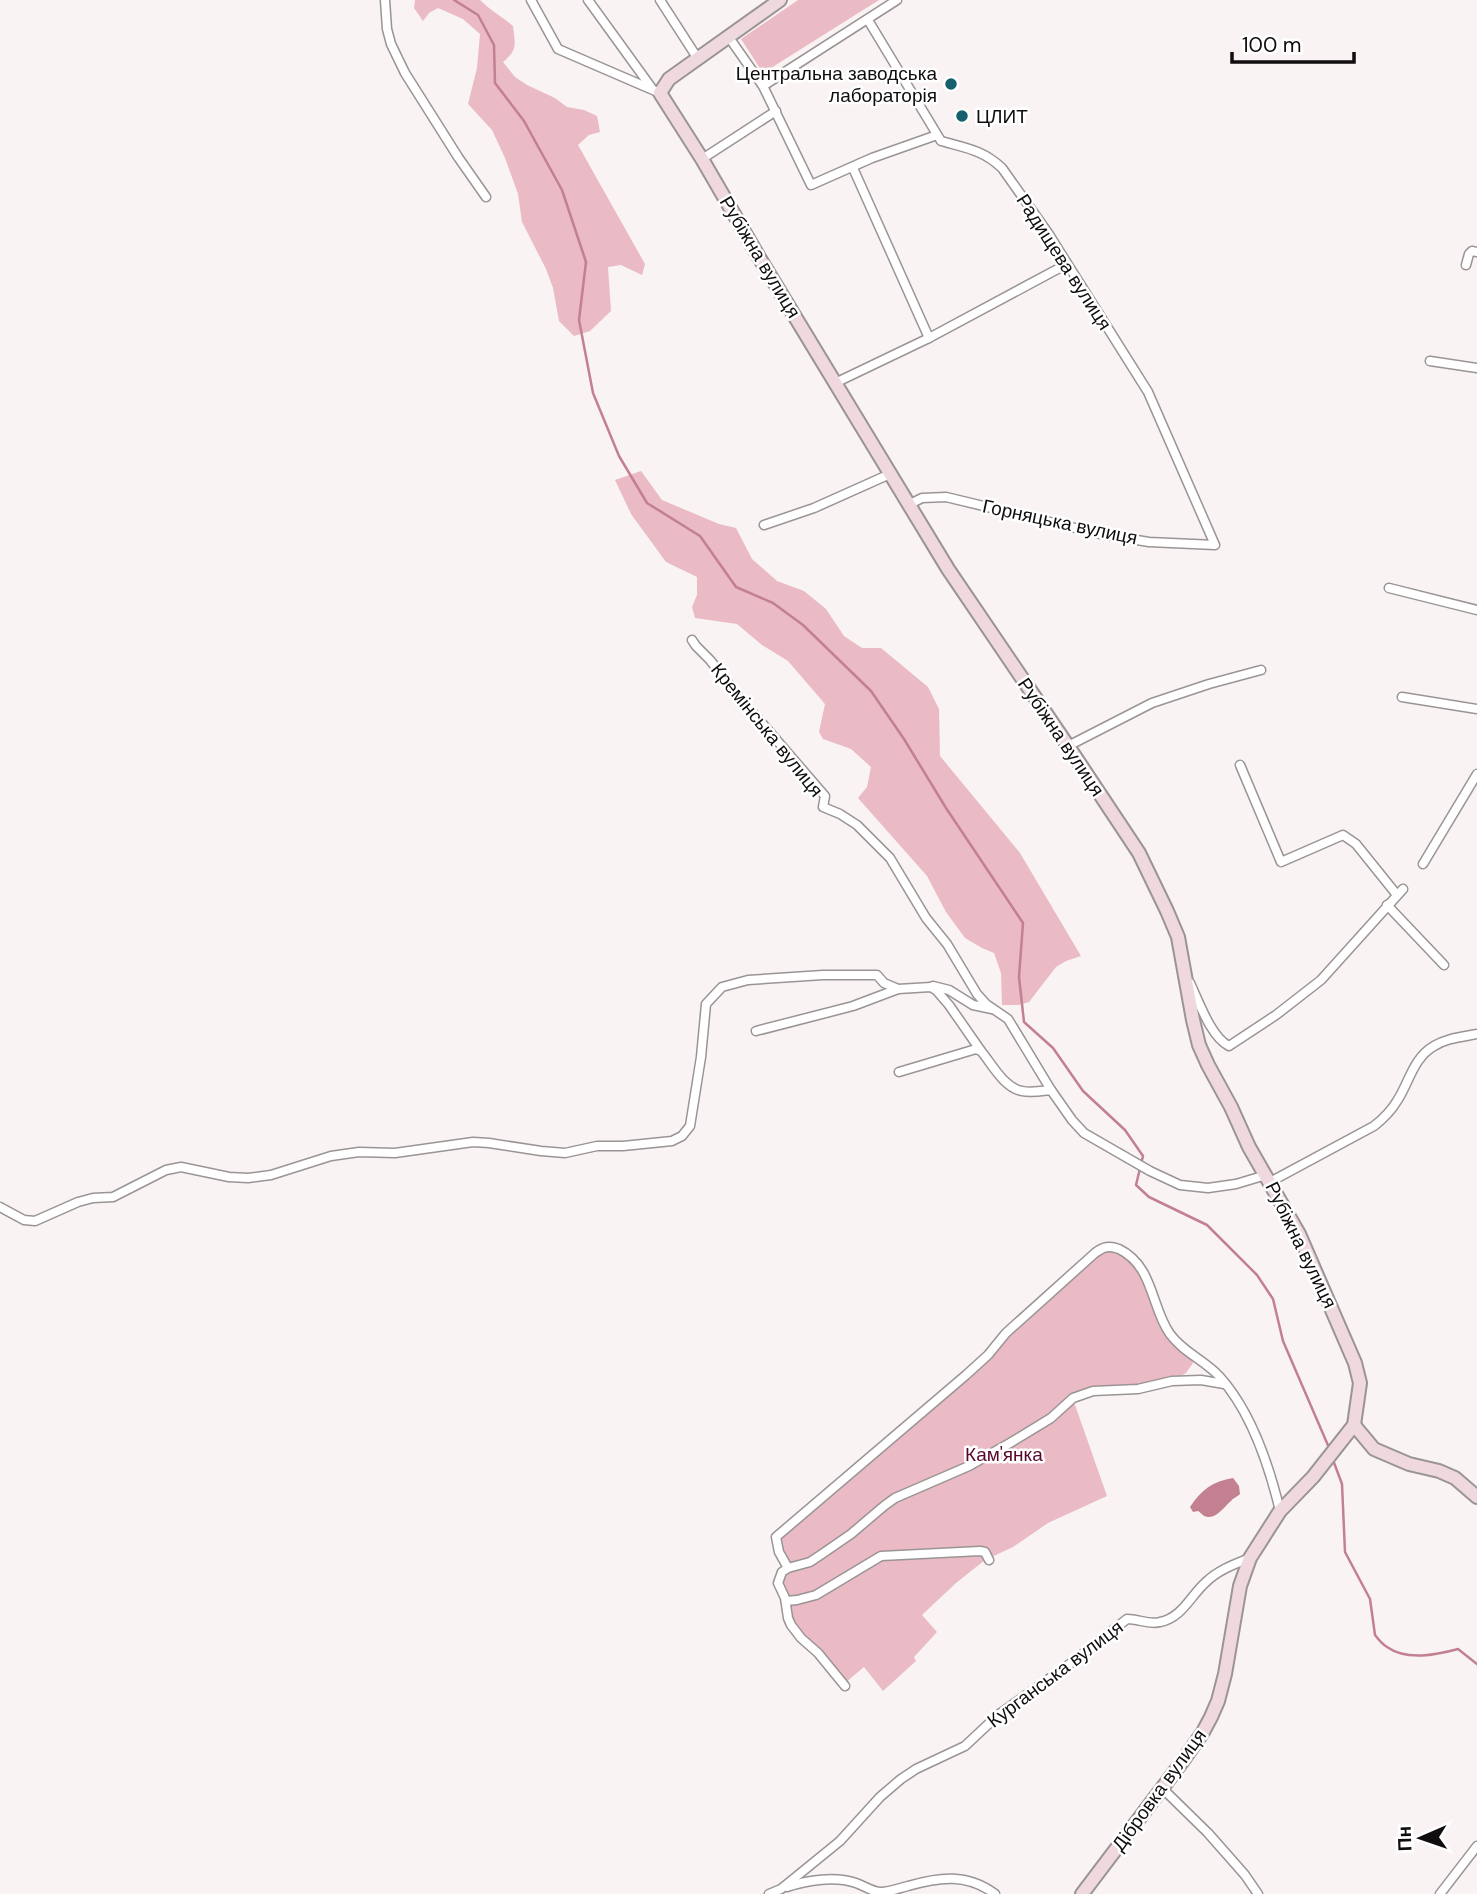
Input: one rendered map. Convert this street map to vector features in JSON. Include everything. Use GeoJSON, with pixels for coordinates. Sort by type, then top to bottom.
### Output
{"type":"FeatureCollection","features":[{"type":"Feature","properties":{"kind":"street"},"geometry":{"type":"LineString","coordinates":[[385,0],[391,44],[405,73],[486,197]]}},
{"type":"Feature","properties":{"kind":"street"},"geometry":{"type":"LineString","coordinates":[[530,0],[558,49],[656,91]]}},
{"type":"Feature","properties":{"kind":"street"},"geometry":{"type":"LineString","coordinates":[[589,0],[656,91]]}},
{"type":"Feature","properties":{"kind":"street"},"geometry":{"type":"LineString","coordinates":[[660,0],[698,59]]}},
{"type":"Feature","properties":{"kind":"street"},"geometry":{"type":"LineString","coordinates":[[656,91],[780,0]]}},
{"type":"Feature","properties":{"kind":"street"},"geometry":{"type":"LineString","coordinates":[[763,86],[897,0]]}},
{"type":"Feature","properties":{"kind":"street"},"geometry":{"type":"LineString","coordinates":[[729,36],[763,86],[811,185],[937,135],[868,20]]}},
{"type":"Feature","properties":{"kind":"street","name":"Рубіжна вулиця"},"geometry":{"type":"LineString","coordinates":[[656,91],[702,159],[908,505],[987,629],[1139,853],[1178,937],[1199,1045],[1249,1147],[1299,1234],[1355,1363],[1360,1383],[1354,1425]]}},
{"type":"Feature","properties":{"kind":"street"},"geometry":{"type":"LineString","coordinates":[[702,159],[776,111]]}},
{"type":"Feature","properties":{"kind":"street","name":"Радищева вулиця"},"geometry":{"type":"LineString","coordinates":[[937,135],[941,141],[984,153],[1002,168],[1148,392],[1215,545]]}},
{"type":"Feature","properties":{"kind":"street"},"geometry":{"type":"LineString","coordinates":[[853,168],[929,338]]}},
{"type":"Feature","properties":{"kind":"street"},"geometry":{"type":"LineString","coordinates":[[1466,265],[1469,254],[1472,251],[1477,252]]}},
{"type":"Feature","properties":{"kind":"street"},"geometry":{"type":"LineString","coordinates":[[835,383],[929,338],[1067,264]]}},
{"type":"Feature","properties":{"kind":"street"},"geometry":{"type":"LineString","coordinates":[[1430,361],[1477,368]]}},
{"type":"Feature","properties":{"kind":"street"},"geometry":{"type":"LineString","coordinates":[[764,525],[814,508],[890,474]]}},
{"type":"Feature","properties":{"kind":"street","name":"Горняцька вулиця"},"geometry":{"type":"LineString","coordinates":[[908,505],[922,498],[946,497],[1100,534],[1149,542],[1215,545]]}},
{"type":"Feature","properties":{"kind":"street"},"geometry":{"type":"LineString","coordinates":[[1389,588],[1477,610]]}},
{"type":"Feature","properties":{"kind":"street","name":"Кремінська вулиця"},"geometry":{"type":"LineString","coordinates":[[692,640],[825,796],[823,807],[841,814],[857,825],[890,858],[977,994],[986,1004],[1008,1019],[1072,1120],[1084,1133],[1146,1169],[1180,1185],[1192,1187],[1208,1188],[1268,1179],[1374,1126],[1399,1099],[1413,1068],[1432,1047],[1449,1039],[1477,1034]]}},
{"type":"Feature","properties":{"kind":"street"},"geometry":{"type":"LineString","coordinates":[[1068,746],[1152,704],[1209,684],[1261,670]]}},
{"type":"Feature","properties":{"kind":"street"},"geometry":{"type":"LineString","coordinates":[[1402,697],[1477,709]]}},
{"type":"Feature","properties":{"kind":"street"},"geometry":{"type":"LineString","coordinates":[[1186,975],[1212,1029],[1221,1042],[1229,1046],[1276,1015],[1321,980],[1400,892],[1356,844],[1343,835],[1281,862],[1240,765]]}},
{"type":"Feature","properties":{"kind":"street"},"geometry":{"type":"LineString","coordinates":[[1423,864],[1477,774]]}},
{"type":"Feature","properties":{"kind":"street"},"geometry":{"type":"LineString","coordinates":[[1387,905],[1444,965]]}},
{"type":"Feature","properties":{"kind":"street","name":"Кремінська вулиця"},"geometry":{"type":"LineString","coordinates":[[0,1207],[24,1220],[35,1221],[78,1202],[113,1197],[166,1170],[181,1167],[248,1178],[271,1175],[341,1154],[395,1153],[473,1142],[565,1153],[597,1146],[672,1141],[682,1136],[690,1126],[706,1004],[722,987],[734,982],[823,975],[877,975],[884,983],[898,989]]}},
{"type":"Feature","properties":{"kind":"street","name":"Кремінська вулиця"},"geometry":{"type":"LineString","coordinates":[[920,989],[933,986],[955,993],[973,1005],[995,1010]]}},
{"type":"Feature","properties":{"kind":"street","name":"Кремінська вулиця"},"geometry":{"type":"LineString","coordinates":[[756,1031],[853,1006],[898,989],[931,987],[949,1005],[1005,1081],[1015,1089],[1051,1090]]}},
{"type":"Feature","properties":{"kind":"street"},"geometry":{"type":"LineString","coordinates":[[899,1072],[966,1051],[981,1051]]}},
{"type":"Feature","properties":{"kind":"street"},"geometry":{"type":"LineString","coordinates":[[788,1568],[779,1552],[776,1537],[966,1375],[1006,1333],[1095,1253],[1110,1246],[1123,1251],[1136,1264],[1147,1280],[1171,1335],[1226,1385],[1243,1411],[1265,1457],[1280,1511]]}},
{"type":"Feature","properties":{"kind":"street"},"geometry":{"type":"LineString","coordinates":[[845,1686],[796,1631],[788,1618],[786,1601],[778,1583],[782,1572],[816,1558],[895,1498],[969,1466],[1000,1449],[1051,1418],[1073,1398],[1082,1394],[1138,1389],[1172,1381],[1213,1381],[1226,1385]]}},
{"type":"Feature","properties":{"kind":"street"},"geometry":{"type":"LineString","coordinates":[[1354,1425],[1374,1448],[1409,1464],[1455,1478],[1477,1497]]}},
{"type":"Feature","properties":{"kind":"street","name":"Дібровка вулиця"},"geometry":{"type":"LineString","coordinates":[[1082,1894],[1203,1732],[1218,1701],[1240,1586],[1250,1558],[1280,1511],[1313,1477],[1354,1425]]}},
{"type":"Feature","properties":{"kind":"street"},"geometry":{"type":"LineString","coordinates":[[786,1601],[816,1595],[881,1556],[983,1551],[988,1554],[989,1560]]}},
{"type":"Feature","properties":{"kind":"street","name":"Курганська вулиця"},"geometry":{"type":"LineString","coordinates":[[769,1894],[781,1889],[840,1842],[880,1797],[901,1779],[965,1746],[998,1715],[1127,1619],[1158,1623],[1166,1621],[1183,1609],[1205,1582],[1250,1558]]}},
{"type":"Feature","properties":{"kind":"street"},"geometry":{"type":"LineString","coordinates":[[1162,1788],[1208,1833],[1258,1894]]}},
{"type":"Feature","properties":{"kind":"street"},"geometry":{"type":"LineString","coordinates":[[1440,1894],[1477,1846]]}},
{"type":"Feature","properties":{"kind":"street"},"geometry":{"type":"LineString","coordinates":[[781,1889],[809,1881],[841,1880],[879,1892],[946,1878],[977,1883],[995,1894]]}},
{"type":"Feature","properties":{"kind":"green space"},"geometry":{"type":"Polygon","coordinates":[[[415,0],[480,0],[513,26],[514,46],[503,62],[515,77],[567,107],[597,116],[600,132],[589,135],[578,145],[645,264],[642,275],[621,265],[608,267],[611,311],[590,331],[574,336],[559,321],[553,288],[522,222],[518,194],[505,158],[492,130],[468,104],[477,68],[480,34],[463,19],[438,8],[429,13],[423,21],[414,8],[415,0]]]}},
{"type":"Feature","properties":{"kind":"green space"},"geometry":{"type":"Polygon","coordinates":[[[798,0],[879,0],[763,73],[741,39],[798,0]]]}},
{"type":"Feature","properties":{"kind":"green space"},"geometry":{"type":"Polygon","coordinates":[[[641,471],[662,500],[719,524],[736,528],[752,559],[777,581],[804,591],[826,609],[844,636],[862,648],[881,648],[928,687],[939,709],[940,756],[1020,853],[1081,956],[1056,967],[1029,1002],[1002,1005],[1001,973],[994,953],[965,938],[946,912],[927,876],[858,798],[867,787],[871,767],[851,749],[823,739],[819,732],[825,704],[788,661],[762,645],[737,624],[695,618],[692,607],[697,595],[697,577],[666,562],[631,514],[615,480],[641,471]]]}},
{"type":"Feature","properties":{"kind":"green space","name":"Кам'янка"},"geometry":{"type":"Polygon","coordinates":[[[1111,1249],[1125,1256],[1142,1275],[1164,1329],[1191,1357],[1193,1363],[1186,1373],[1179,1377],[1125,1387],[1085,1389],[1075,1394],[1074,1402],[1107,1496],[1048,1523],[1013,1547],[985,1560],[956,1583],[922,1615],[937,1632],[914,1657],[916,1661],[883,1691],[864,1667],[845,1683],[791,1622],[781,1578],[786,1573],[779,1539],[1103,1250],[1111,1249]]]}},
{"type":"Feature","properties":{"kind":"shaded area"},"geometry":{"type":"Polygon","coordinates":[[[1233,1478],[1239,1486],[1240,1494],[1221,1511],[1208,1517],[1198,1511],[1193,1512],[1190,1507],[1203,1491],[1219,1481],[1233,1478]]]}},
{"type":"Feature","properties":{"kind":"waterway"},"geometry":{"type":"LineString","coordinates":[[454,0],[478,15],[494,45],[495,83],[524,121],[562,190],[586,262],[579,320],[593,393],[619,456],[647,503],[700,536],[736,587],[773,603],[803,625],[871,691],[1023,923],[1019,977],[1024,1022],[1053,1048],[1083,1091],[1125,1130],[1143,1156],[1136,1185],[1149,1197],[1207,1225],[1257,1275],[1273,1299],[1283,1341],[1330,1450]]}},
{"type":"Feature","properties":{"kind":"waterway"},"geometry":{"type":"LineString","coordinates":[[1333,1460],[1342,1484],[1345,1552],[1370,1599],[1375,1635],[1385,1646],[1403,1654],[1431,1655],[1458,1649],[1477,1664]]}},
{"type":"Feature","properties":{"kind":"place","name":"Центральна заводська лабораторія"},"geometry":{"type":"Point","coordinates":[951,84]}},
{"type":"Feature","properties":{"kind":"place","name":"ЦЛИТ"},"geometry":{"type":"Point","coordinates":[962,116]}}]}
